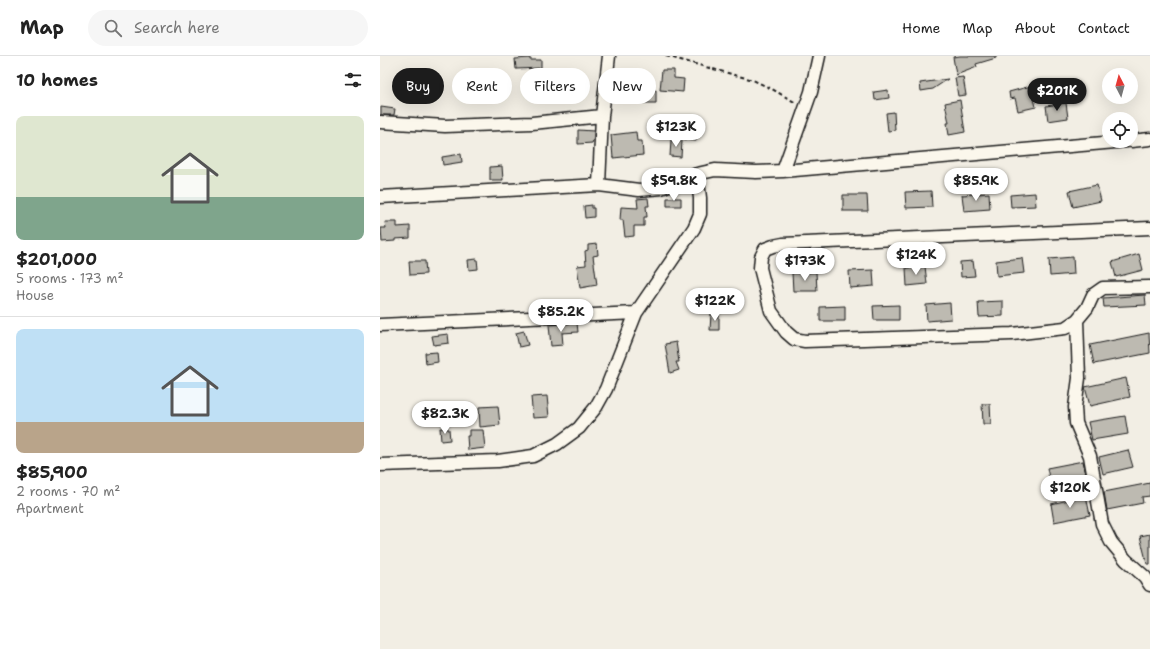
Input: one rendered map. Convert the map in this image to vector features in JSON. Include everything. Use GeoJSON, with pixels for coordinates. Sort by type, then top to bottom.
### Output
{"type":"FeatureCollection","features":[{"type":"Feature","properties":{"kind":"street"},"geometry":{"type":"LineString","coordinates":[[599,185],[602,116],[609,56]]}},
{"type":"Feature","properties":{"kind":"street"},"geometry":{"type":"LineString","coordinates":[[783,171],[806,109],[819,56]]}},
{"type":"Feature","properties":{"kind":"street"},"geometry":{"type":"LineString","coordinates":[[380,122],[445,126],[532,123],[602,116]]}},
{"type":"Feature","properties":{"kind":"street"},"geometry":{"type":"LineString","coordinates":[[1138,140],[1150,139]]}},
{"type":"Feature","properties":{"kind":"street"},"geometry":{"type":"LineString","coordinates":[[380,197],[599,185],[639,190],[661,188],[697,174],[715,170],[756,172],[783,171],[1102,143]]}},
{"type":"Feature","properties":{"kind":"street"},"geometry":{"type":"LineString","coordinates":[[380,466],[498,461],[533,456],[556,444],[579,428],[596,407],[606,389],[636,313],[694,228],[700,214],[697,174]]}},
{"type":"Feature","properties":{"kind":"street"},"geometry":{"type":"LineString","coordinates":[[1150,228],[782,244],[765,249],[761,257],[760,268],[771,311],[786,332],[794,339],[813,340],[1012,334],[1065,328],[1077,320],[1087,308],[1093,295],[1103,288],[1150,287]]}},
{"type":"Feature","properties":{"kind":"street"},"geometry":{"type":"LineString","coordinates":[[380,325],[636,313]]}},
{"type":"Feature","properties":{"kind":"street"},"geometry":{"type":"LineString","coordinates":[[1077,320],[1079,378],[1075,407],[1076,423],[1090,456],[1102,524],[1111,542],[1126,560],[1145,577],[1150,585]]}},
{"type":"Feature","properties":{"kind":"path"},"geometry":{"type":"LineString","coordinates":[[666,56],[753,80],[772,89],[806,109]]}},
{"type":"Feature","properties":{"kind":"building"},"geometry":{"type":"Polygon","coordinates":[[[996,56],[996,58],[976,64],[977,67],[956,75],[953,57],[996,56]]]}},
{"type":"Feature","properties":{"kind":"building"},"geometry":{"type":"Polygon","coordinates":[[[530,58],[530,60],[541,60],[541,68],[516,69],[515,59],[530,58]]]}},
{"type":"Feature","properties":{"kind":"building"},"geometry":{"type":"Polygon","coordinates":[[[662,70],[674,70],[674,78],[684,79],[683,92],[660,90],[662,70]]]}},
{"type":"Feature","properties":{"kind":"building"},"geometry":{"type":"Polygon","coordinates":[[[963,77],[966,95],[958,96],[955,78],[963,77]]]}},
{"type":"Feature","properties":{"kind":"building"},"geometry":{"type":"Polygon","coordinates":[[[948,79],[933,89],[921,91],[920,83],[948,79]]]}},
{"type":"Feature","properties":{"kind":"building"},"geometry":{"type":"Polygon","coordinates":[[[1031,86],[1036,107],[1018,111],[1015,98],[1010,99],[1009,92],[1031,86]]]}},
{"type":"Feature","properties":{"kind":"building"},"geometry":{"type":"Polygon","coordinates":[[[888,90],[889,98],[875,100],[874,92],[888,90]]]}},
{"type":"Feature","properties":{"kind":"building"},"geometry":{"type":"Polygon","coordinates":[[[960,100],[965,132],[949,135],[947,123],[949,123],[945,103],[960,100]]]}},
{"type":"Feature","properties":{"kind":"building"},"geometry":{"type":"Polygon","coordinates":[[[1066,103],[1068,118],[1048,121],[1046,106],[1066,103]]]}},
{"type":"Feature","properties":{"kind":"building"},"geometry":{"type":"Polygon","coordinates":[[[381,107],[395,109],[394,115],[381,115],[381,107]]]}},
{"type":"Feature","properties":{"kind":"building"},"geometry":{"type":"Polygon","coordinates":[[[894,112],[895,130],[888,131],[886,113],[894,112]]]}},
{"type":"Feature","properties":{"kind":"building"},"geometry":{"type":"Polygon","coordinates":[[[685,129],[697,131],[696,141],[684,139],[685,129]]]}},
{"type":"Feature","properties":{"kind":"building"},"geometry":{"type":"Polygon","coordinates":[[[578,130],[594,131],[592,143],[578,144],[578,130]]]}},
{"type":"Feature","properties":{"kind":"building"},"geometry":{"type":"Polygon","coordinates":[[[636,132],[637,141],[642,141],[643,155],[613,158],[611,135],[636,132]]]}},
{"type":"Feature","properties":{"kind":"building"},"geometry":{"type":"Polygon","coordinates":[[[671,140],[682,141],[681,157],[670,156],[671,140]]]}},
{"type":"Feature","properties":{"kind":"building"},"geometry":{"type":"Polygon","coordinates":[[[461,154],[462,162],[443,165],[442,157],[461,154]]]}},
{"type":"Feature","properties":{"kind":"building"},"geometry":{"type":"Polygon","coordinates":[[[502,166],[503,180],[490,180],[490,167],[502,166]]]}},
{"type":"Feature","properties":{"kind":"building"},"geometry":{"type":"Polygon","coordinates":[[[1097,185],[1101,201],[1073,207],[1069,191],[1097,185]]]}},
{"type":"Feature","properties":{"kind":"building"},"geometry":{"type":"Polygon","coordinates":[[[931,191],[932,207],[906,208],[905,192],[931,191]]]}},
{"type":"Feature","properties":{"kind":"building"},"geometry":{"type":"Polygon","coordinates":[[[989,193],[990,209],[964,211],[962,195],[989,193]]]}},
{"type":"Feature","properties":{"kind":"building"},"geometry":{"type":"Polygon","coordinates":[[[1035,193],[1036,206],[1011,207],[1010,195],[1035,193]]]}},
{"type":"Feature","properties":{"kind":"building"},"geometry":{"type":"Polygon","coordinates":[[[843,195],[867,195],[868,211],[843,211],[843,195]]]}},
{"type":"Feature","properties":{"kind":"building"},"geometry":{"type":"Polygon","coordinates":[[[648,198],[649,206],[646,206],[647,217],[644,217],[644,226],[634,226],[634,236],[625,237],[623,220],[620,220],[621,207],[638,208],[637,199],[648,198]]]}},
{"type":"Feature","properties":{"kind":"building"},"geometry":{"type":"Polygon","coordinates":[[[667,198],[681,198],[681,206],[667,206],[667,198]]]}},
{"type":"Feature","properties":{"kind":"building"},"geometry":{"type":"Polygon","coordinates":[[[592,205],[592,208],[594,208],[594,217],[585,218],[584,206],[592,205]]]}},
{"type":"Feature","properties":{"kind":"building"},"geometry":{"type":"Polygon","coordinates":[[[385,222],[397,222],[397,227],[410,226],[410,238],[382,242],[381,228],[386,228],[385,222]]]}},
{"type":"Feature","properties":{"kind":"building"},"geometry":{"type":"Polygon","coordinates":[[[597,244],[598,255],[593,256],[597,285],[580,288],[577,266],[586,265],[585,251],[588,250],[588,245],[597,244]]]}},
{"type":"Feature","properties":{"kind":"building"},"geometry":{"type":"Polygon","coordinates":[[[1139,254],[1143,270],[1116,277],[1112,262],[1139,254]]]}},
{"type":"Feature","properties":{"kind":"building"},"geometry":{"type":"Polygon","coordinates":[[[1073,257],[1074,274],[1050,276],[1049,259],[1073,257]]]}},
{"type":"Feature","properties":{"kind":"building"},"geometry":{"type":"Polygon","coordinates":[[[1022,258],[1024,273],[997,276],[996,261],[1022,258]]]}},
{"type":"Feature","properties":{"kind":"building"},"geometry":{"type":"Polygon","coordinates":[[[477,259],[478,269],[469,270],[468,260],[477,259]]]}},
{"type":"Feature","properties":{"kind":"building"},"geometry":{"type":"Polygon","coordinates":[[[409,261],[425,261],[426,274],[410,275],[409,261]]]}},
{"type":"Feature","properties":{"kind":"building"},"geometry":{"type":"Polygon","coordinates":[[[973,261],[975,276],[961,277],[960,262],[973,261]]]}},
{"type":"Feature","properties":{"kind":"building"},"geometry":{"type":"Polygon","coordinates":[[[925,266],[927,284],[907,286],[906,268],[925,266]]]}},
{"type":"Feature","properties":{"kind":"building"},"geometry":{"type":"Polygon","coordinates":[[[873,270],[874,286],[850,288],[849,271],[873,270]]]}},
{"type":"Feature","properties":{"kind":"building"},"geometry":{"type":"Polygon","coordinates":[[[816,272],[817,291],[793,291],[792,273],[816,272]]]}},
{"type":"Feature","properties":{"kind":"building"},"geometry":{"type":"Polygon","coordinates":[[[1145,295],[1146,305],[1104,307],[1103,298],[1145,295]]]}},
{"type":"Feature","properties":{"kind":"building"},"geometry":{"type":"Polygon","coordinates":[[[1003,301],[1003,316],[979,317],[978,302],[1003,301]]]}},
{"type":"Feature","properties":{"kind":"building"},"geometry":{"type":"Polygon","coordinates":[[[950,303],[951,319],[927,321],[926,305],[950,303]]]}},
{"type":"Feature","properties":{"kind":"building"},"geometry":{"type":"Polygon","coordinates":[[[899,305],[899,320],[874,320],[873,306],[899,305]]]}},
{"type":"Feature","properties":{"kind":"building"},"geometry":{"type":"Polygon","coordinates":[[[845,306],[845,321],[820,321],[820,307],[845,306]]]}},
{"type":"Feature","properties":{"kind":"building"},"geometry":{"type":"Polygon","coordinates":[[[711,314],[719,315],[719,330],[710,330],[711,314]]]}},
{"type":"Feature","properties":{"kind":"building"},"geometry":{"type":"Polygon","coordinates":[[[577,323],[578,332],[562,333],[563,345],[551,346],[549,325],[577,323]]]}},
{"type":"Feature","properties":{"kind":"building"},"geometry":{"type":"Polygon","coordinates":[[[524,331],[528,345],[519,347],[516,333],[524,331]]]}},
{"type":"Feature","properties":{"kind":"building"},"geometry":{"type":"Polygon","coordinates":[[[1149,333],[1150,353],[1094,364],[1090,345],[1149,333]]]}},
{"type":"Feature","properties":{"kind":"building"},"geometry":{"type":"Polygon","coordinates":[[[448,334],[449,343],[434,345],[432,336],[448,334]]]}},
{"type":"Feature","properties":{"kind":"building"},"geometry":{"type":"Polygon","coordinates":[[[676,342],[679,362],[676,362],[679,370],[670,373],[665,344],[676,342]]]}},
{"type":"Feature","properties":{"kind":"building"},"geometry":{"type":"Polygon","coordinates":[[[437,352],[438,362],[426,364],[425,353],[437,352]]]}},
{"type":"Feature","properties":{"kind":"building"},"geometry":{"type":"Polygon","coordinates":[[[1126,378],[1130,397],[1090,406],[1085,387],[1126,378]]]}},
{"type":"Feature","properties":{"kind":"building"},"geometry":{"type":"Polygon","coordinates":[[[547,396],[549,417],[533,418],[531,397],[547,396]]]}},
{"type":"Feature","properties":{"kind":"building"},"geometry":{"type":"Polygon","coordinates":[[[982,404],[990,404],[991,424],[983,424],[982,404]]]}},
{"type":"Feature","properties":{"kind":"building"},"geometry":{"type":"Polygon","coordinates":[[[498,406],[500,425],[480,427],[479,407],[498,406]]]}},
{"type":"Feature","properties":{"kind":"building"},"geometry":{"type":"Polygon","coordinates":[[[1125,416],[1128,434],[1092,440],[1088,422],[1125,416]]]}},
{"type":"Feature","properties":{"kind":"building"},"geometry":{"type":"Polygon","coordinates":[[[440,428],[449,429],[450,440],[441,441],[440,428]]]}},
{"type":"Feature","properties":{"kind":"building"},"geometry":{"type":"Polygon","coordinates":[[[469,430],[483,430],[485,448],[468,450],[467,436],[469,436],[469,430]]]}},
{"type":"Feature","properties":{"kind":"building"},"geometry":{"type":"Polygon","coordinates":[[[1128,450],[1133,467],[1103,474],[1099,457],[1128,450]]]}},
{"type":"Feature","properties":{"kind":"building"},"geometry":{"type":"Polygon","coordinates":[[[1083,461],[1087,480],[1051,487],[1047,468],[1083,461]]]}},
{"type":"Feature","properties":{"kind":"building"},"geometry":{"type":"Polygon","coordinates":[[[1150,483],[1150,496],[1142,497],[1143,503],[1107,510],[1104,492],[1150,483]]]}},
{"type":"Feature","properties":{"kind":"building"},"geometry":{"type":"Polygon","coordinates":[[[1086,496],[1090,515],[1054,522],[1051,504],[1086,496]]]}},
{"type":"Feature","properties":{"kind":"building"},"geometry":{"type":"Polygon","coordinates":[[[1150,534],[1150,564],[1147,564],[1140,536],[1150,534]]]}}]}
